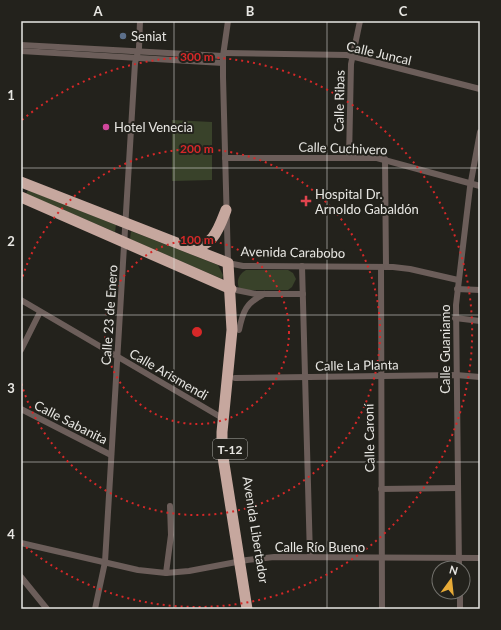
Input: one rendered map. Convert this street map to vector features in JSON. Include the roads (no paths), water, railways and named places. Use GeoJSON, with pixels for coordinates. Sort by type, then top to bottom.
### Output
{"type":"FeatureCollection","features":[{"type":"Feature","properties":{"kind":"highway","name":"Avenida Carabobo"},"geometry":{"type":"LineString","coordinates":[[21,182],[228,263]]}},
{"type":"Feature","properties":{"kind":"highway"},"geometry":{"type":"LineString","coordinates":[[21,197],[231,289]]}},
{"type":"Feature","properties":{"kind":"highway"},"geometry":{"type":"LineString","coordinates":[[184,246],[196,247],[210,241],[216,234],[226,210]]}},
{"type":"Feature","properties":{"kind":"highway","name":"Avenida Libertador"},"geometry":{"type":"LineString","coordinates":[[228,263],[231,289],[229,298],[231,340],[224,419],[223,459],[243,561],[255,609]]}},
{"type":"Feature","properties":{"kind":"highway","name":"Avenida Libertador"},"geometry":{"type":"LineString","coordinates":[[231,289],[236,297],[239,330],[230,433],[230,451],[247,609]]}},
{"type":"Feature","properties":{"kind":"street","name":"Calle 23 de Enero"},"geometry":{"type":"LineString","coordinates":[[95,609],[105,562],[117,356],[140,21]]}},
{"type":"Feature","properties":{"kind":"street"},"geometry":{"type":"LineString","coordinates":[[228,21],[223,57],[228,263]]}},
{"type":"Feature","properties":{"kind":"street","name":"Calle Ribas"},"geometry":{"type":"LineString","coordinates":[[349,158],[350,72],[360,21]]}},
{"type":"Feature","properties":{"kind":"street","name":"Calle Juncal"},"geometry":{"type":"LineString","coordinates":[[21,45],[137,55]]}},
{"type":"Feature","properties":{"kind":"street","name":"Calle Juncal"},"geometry":{"type":"LineString","coordinates":[[21,52],[223,57],[352,56],[480,89]]}},
{"type":"Feature","properties":{"kind":"street","name":"Calle Guaniamo"},"geometry":{"type":"LineString","coordinates":[[459,558],[456,375],[457,289],[470,184],[480,132]]}},
{"type":"Feature","properties":{"kind":"street","name":"Calle Cuchivero"},"geometry":{"type":"LineString","coordinates":[[225,158],[385,159],[480,186]]}},
{"type":"Feature","properties":{"kind":"street","name":"Calle Caroní"},"geometry":{"type":"LineString","coordinates":[[382,609],[380,376],[385,159]]}},
{"type":"Feature","properties":{"kind":"street","name":"Avenida Carabobo"},"geometry":{"type":"LineString","coordinates":[[228,263],[243,266],[383,267],[410,269],[458,280]]}},
{"type":"Feature","properties":{"kind":"street"},"geometry":{"type":"LineString","coordinates":[[302,266],[304,294],[310,558]]}},
{"type":"Feature","properties":{"kind":"street"},"geometry":{"type":"LineString","coordinates":[[231,289],[266,294],[304,294]]}},
{"type":"Feature","properties":{"kind":"street"},"geometry":{"type":"LineString","coordinates":[[457,289],[480,290]]}},
{"type":"Feature","properties":{"kind":"street"},"geometry":{"type":"LineString","coordinates":[[239,330],[244,311],[253,301],[266,294]]}},
{"type":"Feature","properties":{"kind":"street","name":"Calle Arismendi"},"geometry":{"type":"LineString","coordinates":[[21,300],[224,419]]}},
{"type":"Feature","properties":{"kind":"street"},"geometry":{"type":"LineString","coordinates":[[21,350],[40,312]]}},
{"type":"Feature","properties":{"kind":"street"},"geometry":{"type":"LineString","coordinates":[[456,318],[480,321]]}},
{"type":"Feature","properties":{"kind":"street","name":"Calle La Planta"},"geometry":{"type":"LineString","coordinates":[[235,378],[456,375],[480,377]]}},
{"type":"Feature","properties":{"kind":"street","name":"Calle Sabanita"},"geometry":{"type":"LineString","coordinates":[[21,409],[111,455]]}},
{"type":"Feature","properties":{"kind":"street"},"geometry":{"type":"LineString","coordinates":[[381,489],[458,488]]}},
{"type":"Feature","properties":{"kind":"street"},"geometry":{"type":"LineString","coordinates":[[166,573],[171,534],[170,506]]}},
{"type":"Feature","properties":{"kind":"street","name":"Calle Río Bueno"},"geometry":{"type":"LineString","coordinates":[[22,546],[138,570],[166,573],[189,571],[274,557],[381,559],[480,558]]}},
{"type":"Feature","properties":{"kind":"street"},"geometry":{"type":"LineString","coordinates":[[21,577],[47,609]]}},
{"type":"Feature","properties":{"kind":"place","name":"Seniat"},"geometry":{"type":"Point","coordinates":[123,36]}},
{"type":"Feature","properties":{"kind":"place","name":"Hotel Venecia"},"geometry":{"type":"Point","coordinates":[106,127]}},
{"type":"Feature","properties":{"kind":"place","name":"Hospital Dr. Arnoldo Gabaldón"},"geometry":{"type":"Point","coordinates":[306,201]}}]}
